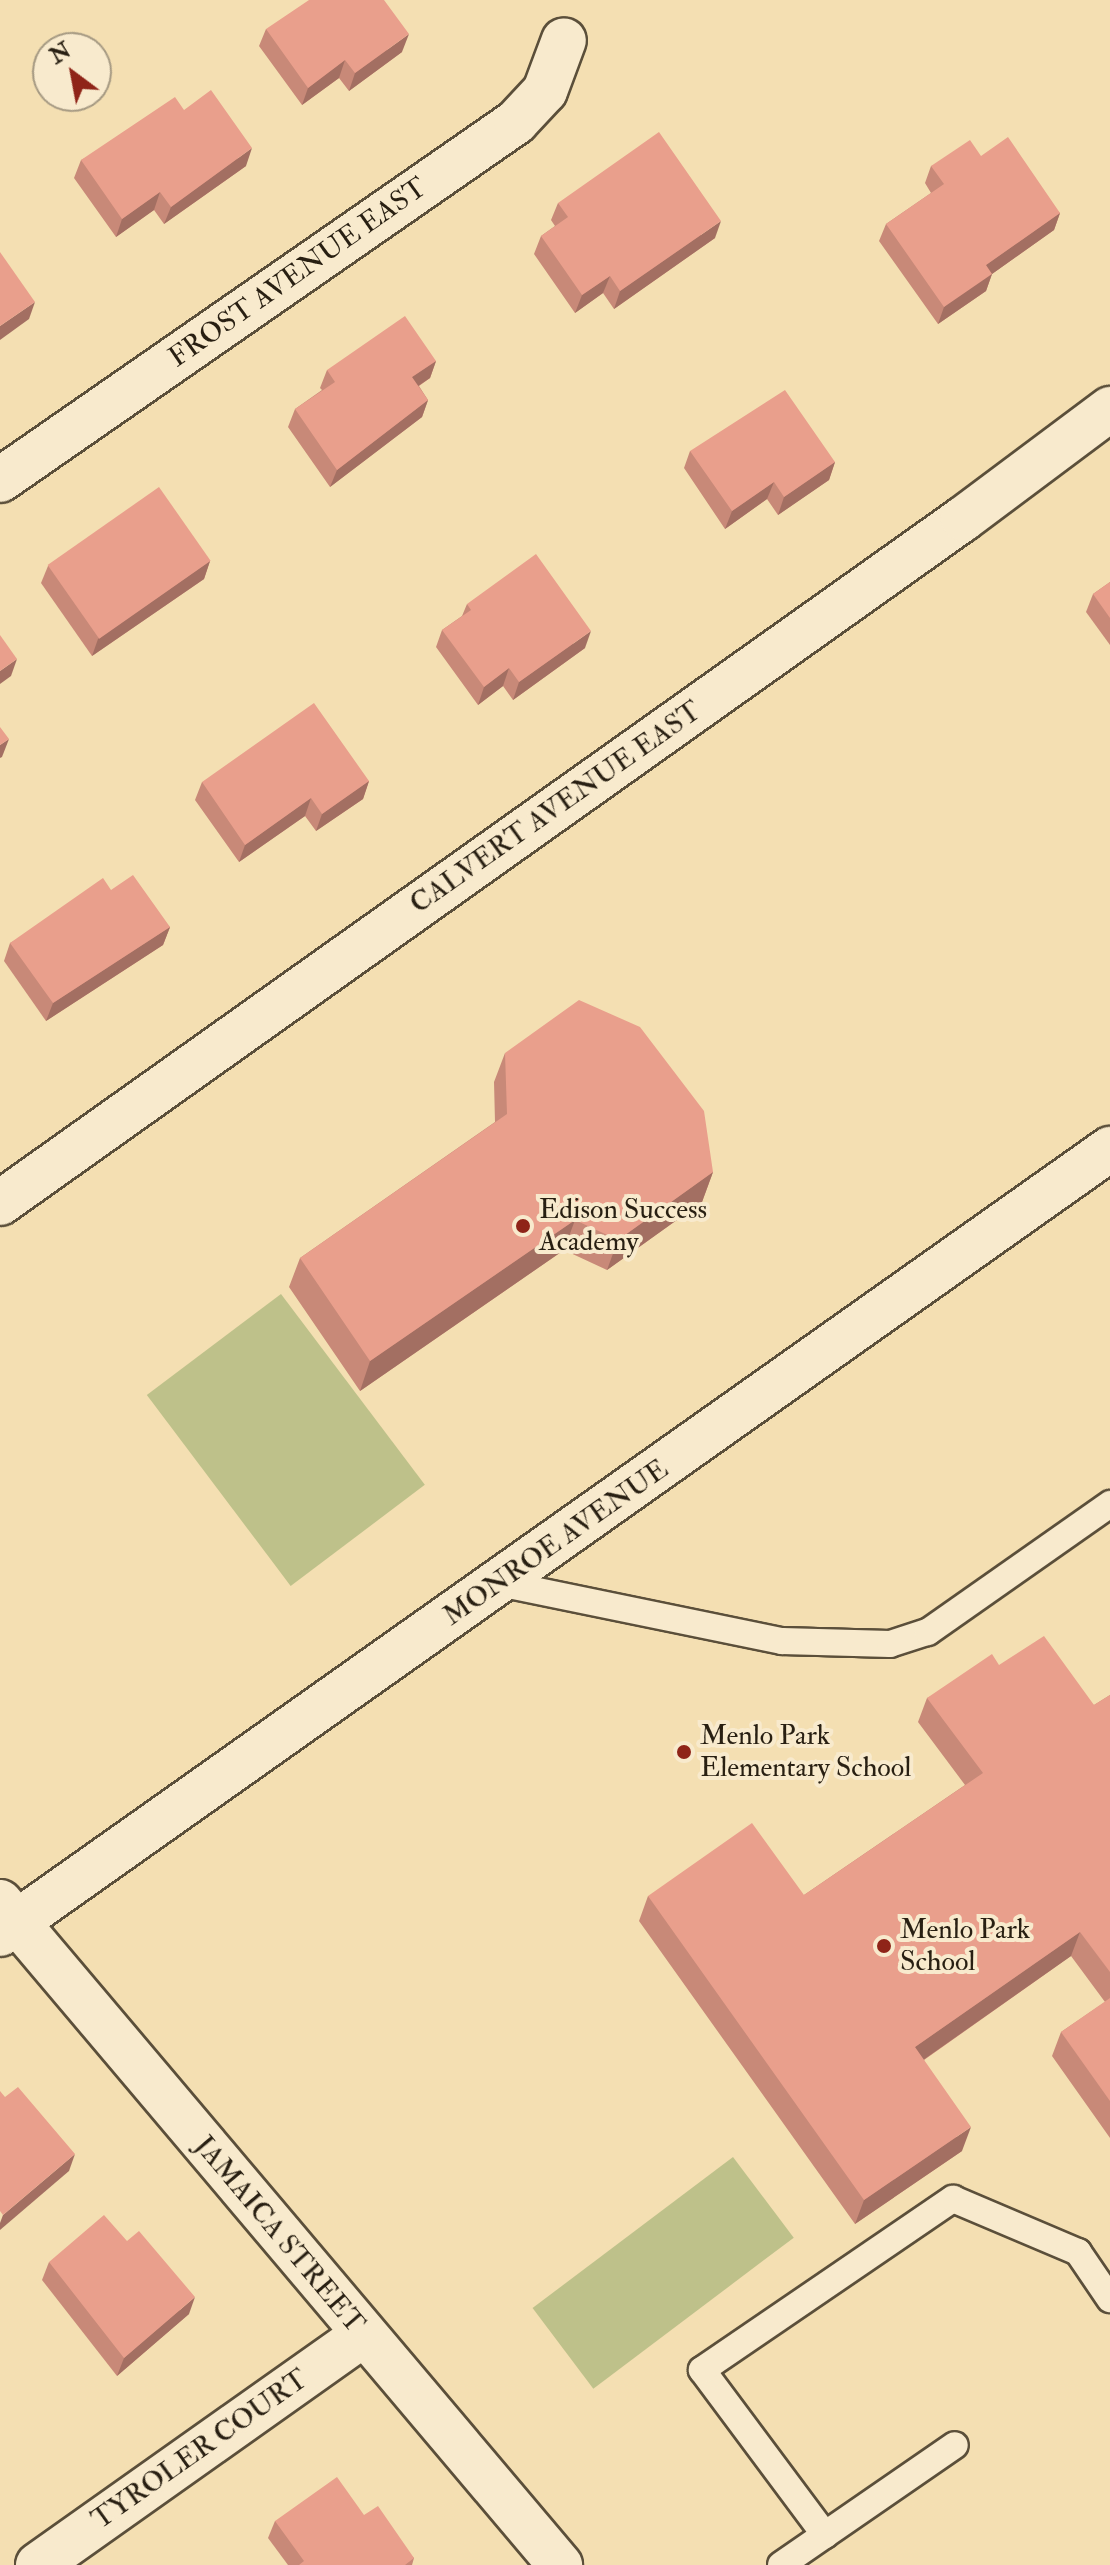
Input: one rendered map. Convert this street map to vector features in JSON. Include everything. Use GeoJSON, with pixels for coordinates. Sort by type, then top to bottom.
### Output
{"type":"FeatureCollection","features":[{"type":"Feature","properties":{"kind":"street","name":"FROST AVENUE EAST"},"geometry":{"type":"LineString","coordinates":[[0,480],[516,122],[545,91],[564,40]]}},
{"type":"Feature","properties":{"kind":"street","name":"CALVERT AVENUE EAST"},"geometry":{"type":"LineString","coordinates":[[0,1203],[1110,409]]}},
{"type":"Feature","properties":{"kind":"street","name":"MONROE AVENUE"},"geometry":{"type":"LineString","coordinates":[[6,1919],[499,1583],[1110,1149]]}},
{"type":"Feature","properties":{"kind":"street","name":"JAMAICA STREET"},"geometry":{"type":"LineString","coordinates":[[6,1919],[560,2565]]}},
{"type":"Feature","properties":{"kind":"street","name":"TYROLER COURT"},"geometry":{"type":"LineString","coordinates":[[38,2565],[362,2336]]}},
{"type":"Feature","properties":{"kind":"lane"},"geometry":{"type":"LineString","coordinates":[[499,1583],[782,1641],[890,1644],[928,1632],[1110,1504]]}},
{"type":"Feature","properties":{"kind":"lane"},"geometry":{"type":"LineString","coordinates":[[825,2535],[702,2370],[953,2199],[1078,2252],[1110,2299]]}},
{"type":"Feature","properties":{"kind":"lane"},"geometry":{"type":"LineString","coordinates":[[781,2565],[955,2445]]}},
{"type":"Feature","properties":{"kind":"green space"},"geometry":{"type":"Polygon","coordinates":[[[281,1294],[425,1485],[291,1586],[147,1395],[281,1294]]]}},
{"type":"Feature","properties":{"kind":"green space"},"geometry":{"type":"Polygon","coordinates":[[[733,2157],[794,2238],[593,2389],[533,2308],[733,2157]]]}},
{"type":"Feature","properties":{"kind":"building"},"geometry":{"type":"Polygon","coordinates":[[[309,0],[384,0],[409,34],[355,73],[345,60],[308,88],[266,29],[309,0]]]}},
{"type":"Feature","properties":{"kind":"building"},"geometry":{"type":"Polygon","coordinates":[[[211,90],[252,148],[171,207],[160,192],[122,219],[81,160],[175,97],[184,110],[211,90]]]}},
{"type":"Feature","properties":{"kind":"building"},"geometry":{"type":"Polygon","coordinates":[[[659,132],[721,221],[620,291],[610,276],[582,295],[541,236],[568,217],[558,203],[659,132]]]}},
{"type":"Feature","properties":{"kind":"building"},"geometry":{"type":"Polygon","coordinates":[[[1008,137],[1060,213],[986,265],[992,274],[944,307],[886,224],[944,184],[931,166],[970,140],[981,156],[1008,137]]]}},
{"type":"Feature","properties":{"kind":"building"},"geometry":{"type":"Polygon","coordinates":[[[0,252],[35,302],[0,326],[0,252]]]}},
{"type":"Feature","properties":{"kind":"building"},"geometry":{"type":"Polygon","coordinates":[[[405,316],[436,361],[412,377],[428,400],[337,470],[295,409],[335,382],[327,370],[405,316]]]}},
{"type":"Feature","properties":{"kind":"building"},"geometry":{"type":"Polygon","coordinates":[[[785,390],[835,462],[784,497],[774,482],[732,511],[690,451],[785,390]]]}},
{"type":"Feature","properties":{"kind":"building"},"geometry":{"type":"Polygon","coordinates":[[[159,487],[211,561],[99,639],[48,565],[159,487]]]}},
{"type":"Feature","properties":{"kind":"building"},"geometry":{"type":"Polygon","coordinates":[[[536,554],[591,631],[519,682],[509,668],[484,687],[442,630],[471,610],[467,604],[536,554]]]}},
{"type":"Feature","properties":{"kind":"building"},"geometry":{"type":"Polygon","coordinates":[[[1110,582],[1110,618],[1093,594],[1110,582]]]}},
{"type":"Feature","properties":{"kind":"building"},"geometry":{"type":"Polygon","coordinates":[[[0,635],[17,659],[0,671],[0,635]]]}},
{"type":"Feature","properties":{"kind":"building"},"geometry":{"type":"Polygon","coordinates":[[[314,703],[369,781],[322,814],[311,798],[245,845],[202,782],[314,703]]]}},
{"type":"Feature","properties":{"kind":"building"},"geometry":{"type":"Polygon","coordinates":[[[0,727],[9,739],[0,745],[0,727]]]}},
{"type":"Feature","properties":{"kind":"building"},"geometry":{"type":"Polygon","coordinates":[[[133,875],[170,927],[53,1003],[10,943],[103,878],[111,890],[133,875]]]}},
{"type":"Feature","properties":{"kind":"building","name":"Edison Success Academy"},"geometry":{"type":"Polygon","coordinates":[[[579,1000],[640,1027],[704,1111],[713,1172],[618,1240],[575,1220],[370,1361],[300,1258],[507,1114],[505,1053],[579,1000]]]}},
{"type":"Feature","properties":{"kind":"building","name":"Menlo Park School"},"geometry":{"type":"Polygon","coordinates":[[[1044,1636],[1094,1705],[1110,1695],[1110,1972],[1080,1932],[915,2047],[971,2127],[864,2200],[648,1896],[752,1823],[804,1895],[983,1773],[927,1698],[992,1654],[999,1665],[1044,1636]]]}},
{"type":"Feature","properties":{"kind":"building"},"geometry":{"type":"Polygon","coordinates":[[[1110,1998],[1110,2101],[1061,2032],[1110,1998]]]}},
{"type":"Feature","properties":{"kind":"building"},"geometry":{"type":"Polygon","coordinates":[[[18,2087],[75,2154],[3,2215],[0,2211],[0,2091],[5,2097],[18,2087]]]}},
{"type":"Feature","properties":{"kind":"building"},"geometry":{"type":"Polygon","coordinates":[[[104,2215],[127,2241],[139,2231],[195,2297],[124,2358],[49,2262],[104,2215]]]}},
{"type":"Feature","properties":{"kind":"building"},"geometry":{"type":"Polygon","coordinates":[[[337,2477],[364,2515],[378,2506],[414,2558],[405,2565],[299,2565],[304,2561],[275,2521],[337,2477]]]}},
{"type":"Feature","properties":{"kind":"place","name":"Edison Success Academy"},"geometry":{"type":"Point","coordinates":[523,1226]}},
{"type":"Feature","properties":{"kind":"place","name":"Menlo Park Elementary School"},"geometry":{"type":"Point","coordinates":[684,1752]}},
{"type":"Feature","properties":{"kind":"place","name":"Menlo Park School"},"geometry":{"type":"Point","coordinates":[884,1946]}}]}
